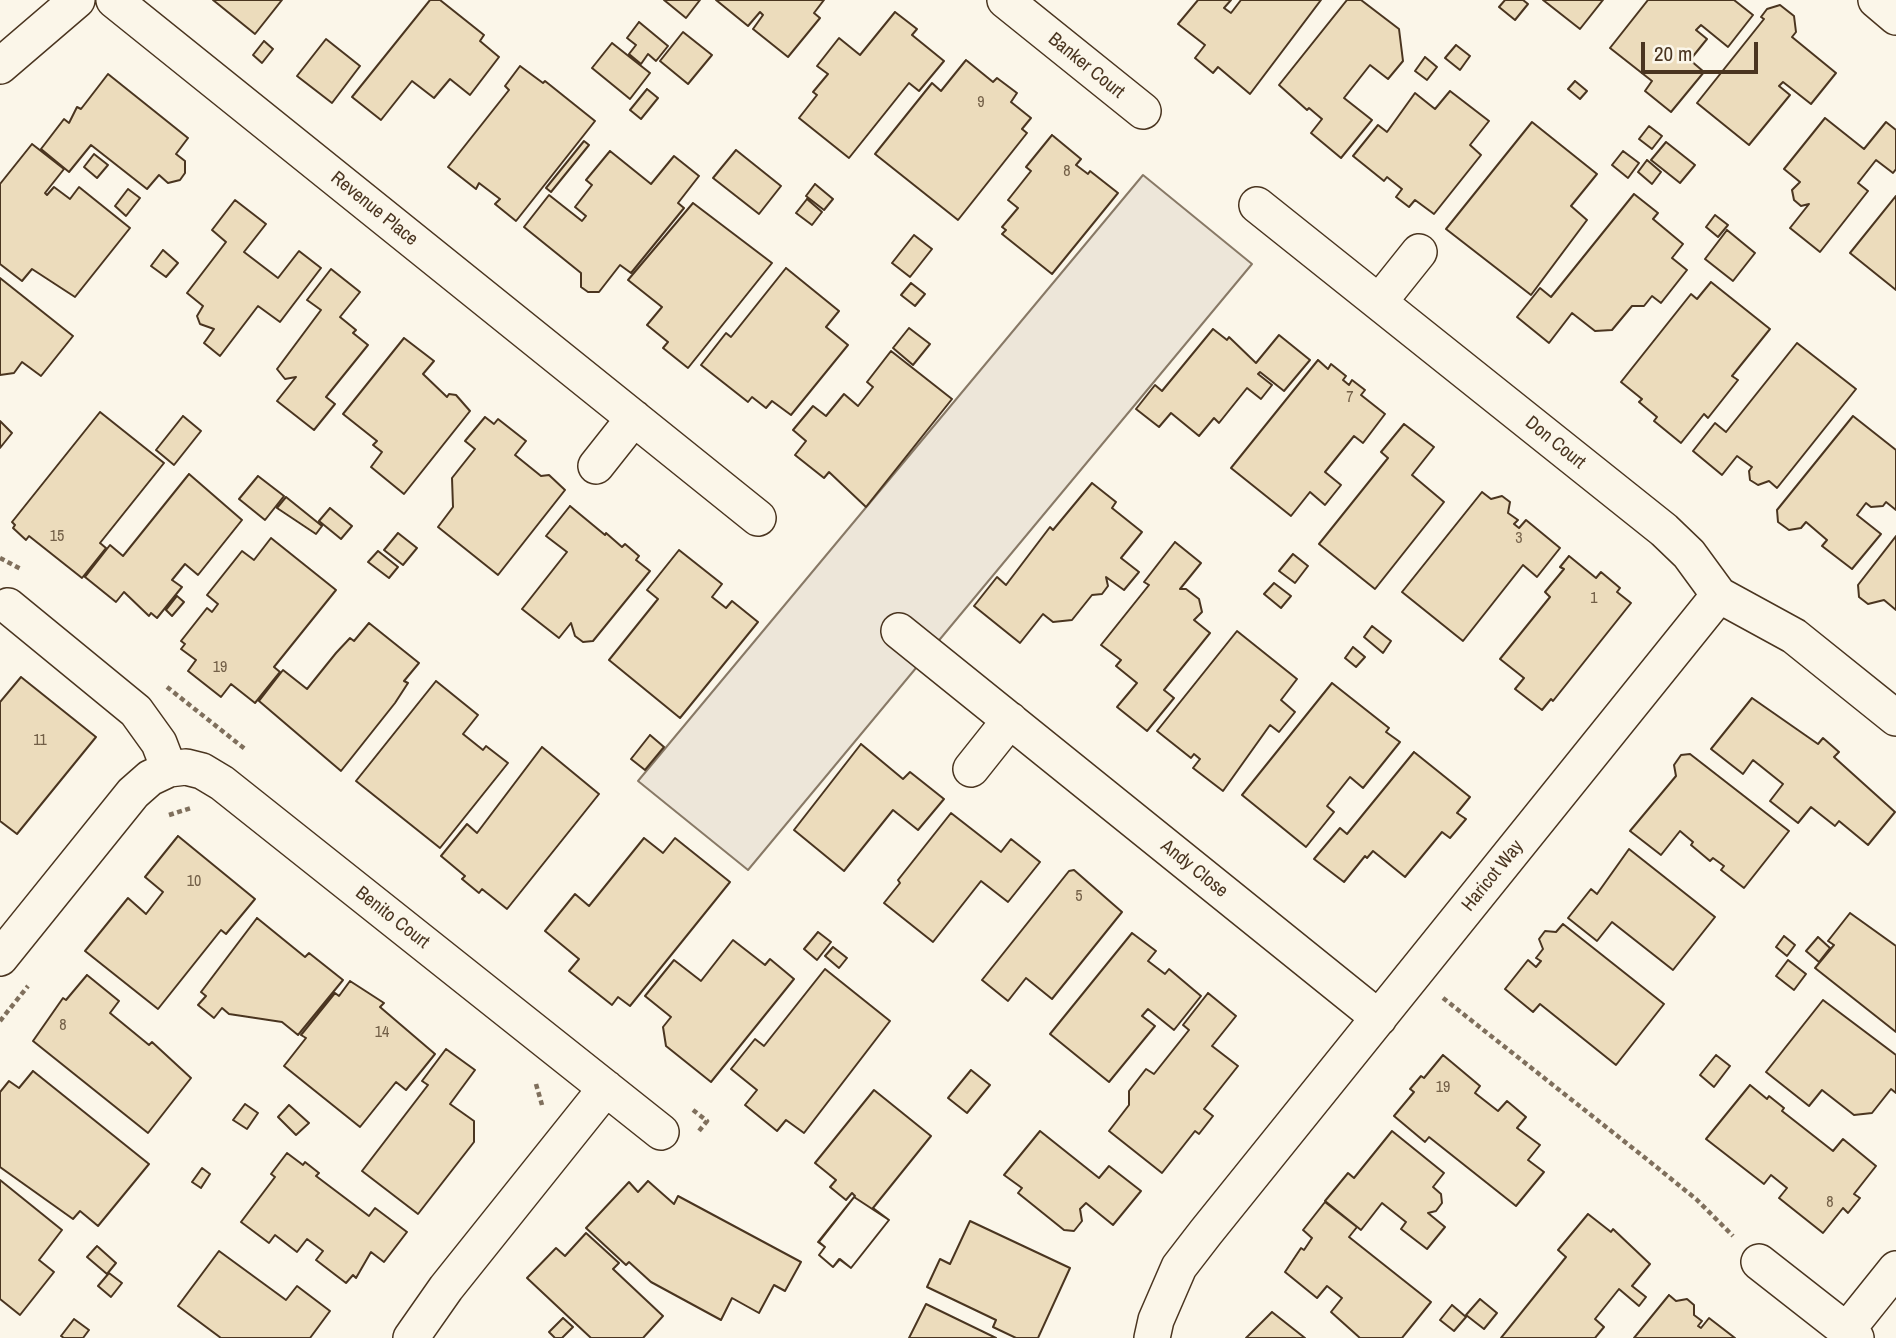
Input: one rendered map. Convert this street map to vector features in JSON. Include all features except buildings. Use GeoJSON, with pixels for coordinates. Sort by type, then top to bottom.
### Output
{"type":"FeatureCollection","features":[{"type":"Feature","properties":{"kind":"street"},"geometry":{"type":"LineString","coordinates":[[0,66],[22,26],[45,0]]}},
{"type":"Feature","properties":{"kind":"street"},"geometry":{"type":"LineString","coordinates":[[0,66],[77,0]]}},
{"type":"Feature","properties":{"kind":"street","name":"Revenue Place"},"geometry":{"type":"LineString","coordinates":[[114,0],[758,518]]}},
{"type":"Feature","properties":{"kind":"street"},"geometry":{"type":"LineString","coordinates":[[1876,0],[1896,17]]}},
{"type":"Feature","properties":{"kind":"street","name":"Banker Court"},"geometry":{"type":"LineString","coordinates":[[1027,7],[1143,111]]}},
{"type":"Feature","properties":{"kind":"street","name":"Don Court"},"geometry":{"type":"LineString","coordinates":[[1257,205],[1664,530],[1689,554],[1719,595]]}},
{"type":"Feature","properties":{"kind":"street"},"geometry":{"type":"LineString","coordinates":[[1379,302],[1419,251]]}},
{"type":"Feature","properties":{"kind":"street"},"geometry":{"type":"LineString","coordinates":[[596,466],[634,418]]}},
{"type":"Feature","properties":{"kind":"street"},"geometry":{"type":"LineString","coordinates":[[1719,595],[1794,636],[1896,718]]}},
{"type":"Feature","properties":{"kind":"street","name":"Haricot Way"},"geometry":{"type":"LineString","coordinates":[[1152,1338],[1156,1320],[1179,1267],[1719,595]]}},
{"type":"Feature","properties":{"kind":"street"},"geometry":{"type":"LineString","coordinates":[[0,958],[133,793],[150,778],[169,769],[148,724],[136,711],[8,606]]}},
{"type":"Feature","properties":{"kind":"street","name":"Andy Close"},"geometry":{"type":"LineString","coordinates":[[899,631],[1379,1018]]}},
{"type":"Feature","properties":{"kind":"street"},"geometry":{"type":"LineString","coordinates":[[971,769],[1010,720]]}},
{"type":"Feature","properties":{"kind":"street","name":"Benito Court"},"geometry":{"type":"LineString","coordinates":[[169,769],[186,767],[202,771],[222,783],[661,1132]]}},
{"type":"Feature","properties":{"kind":"street"},"geometry":{"type":"LineString","coordinates":[[411,1338],[446,1288],[606,1088]]}},
{"type":"Feature","properties":{"kind":"street"},"geometry":{"type":"LineString","coordinates":[[1759,1262],[1852,1334],[1896,1269]]}},
{"type":"Feature","properties":{"kind":"path"},"geometry":{"type":"LineString","coordinates":[[167,815],[192,808],[202,817]]}},
{"type":"Feature","properties":{"kind":"path"},"geometry":{"type":"LineString","coordinates":[[0,1021],[36,976]]}},
{"type":"Feature","properties":{"kind":"path"},"geometry":{"type":"LineString","coordinates":[[1437,1005],[1443,998],[1644,1157],[1696,1199],[1759,1262]]}},
{"type":"Feature","properties":{"kind":"path"},"geometry":{"type":"LineString","coordinates":[[529,1078],[539,1086],[544,1114]]}},
{"type":"Feature","properties":{"kind":"shaded area"},"geometry":{"type":"Polygon","coordinates":[[[1143,175],[1252,264],[748,870],[638,781],[1143,175]]]}}]}
